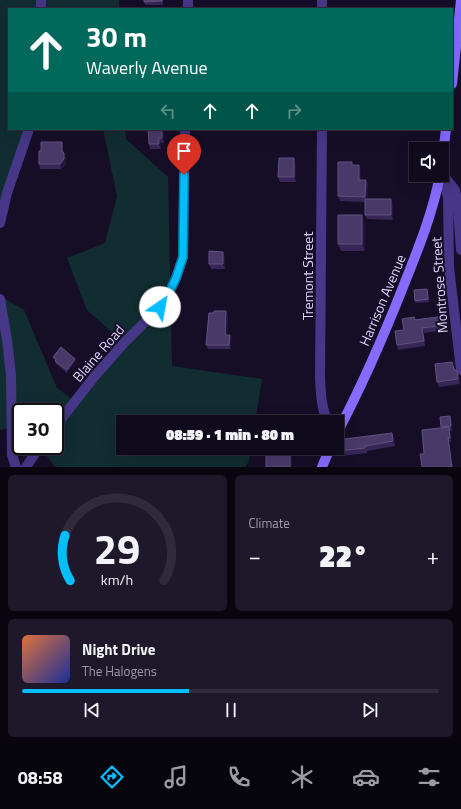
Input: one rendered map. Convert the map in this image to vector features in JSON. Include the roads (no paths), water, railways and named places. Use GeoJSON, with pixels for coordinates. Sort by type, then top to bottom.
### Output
{"type":"FeatureCollection","features":[{"type":"Feature","properties":{"kind":"main road"},"geometry":{"type":"LineString","coordinates":[[453,75],[461,0]]}},
{"type":"Feature","properties":{"kind":"main road"},"geometry":{"type":"LineString","coordinates":[[444,142],[446,130]]}},
{"type":"Feature","properties":{"kind":"main road","name":"Harrison Avenue"},"geometry":{"type":"LineString","coordinates":[[344,419],[357,395],[401,294],[421,243],[436,199],[439,182]]}},
{"type":"Feature","properties":{"kind":"main road"},"geometry":{"type":"LineString","coordinates":[[322,467],[327,455]]}},
{"type":"Feature","properties":{"kind":"street"},"geometry":{"type":"LineString","coordinates":[[0,223],[7,193],[29,130]]}},
{"type":"Feature","properties":{"kind":"street","name":"Blaine Road"},"geometry":{"type":"LineString","coordinates":[[64,415],[124,342],[160,307],[176,278],[183,257],[185,130]]}},
{"type":"Feature","properties":{"kind":"street","name":"Tremont Street"},"geometry":{"type":"LineString","coordinates":[[322,130],[320,378],[321,396],[325,415]]}},
{"type":"Feature","properties":{"kind":"street","name":"Montrose Street"},"geometry":{"type":"LineString","coordinates":[[443,182],[448,197],[449,267],[461,370]]}},
{"type":"Feature","properties":{"kind":"street","name":"Montrose Street"},"geometry":{"type":"LineString","coordinates":[[448,182],[455,190],[461,250]]}},
{"type":"Feature","properties":{"kind":"street"},"geometry":{"type":"LineString","coordinates":[[0,299],[11,375],[12,455],[16,467]]}},
{"type":"Feature","properties":{"kind":"street"},"geometry":{"type":"LineString","coordinates":[[26,467],[34,455]]}}]}
